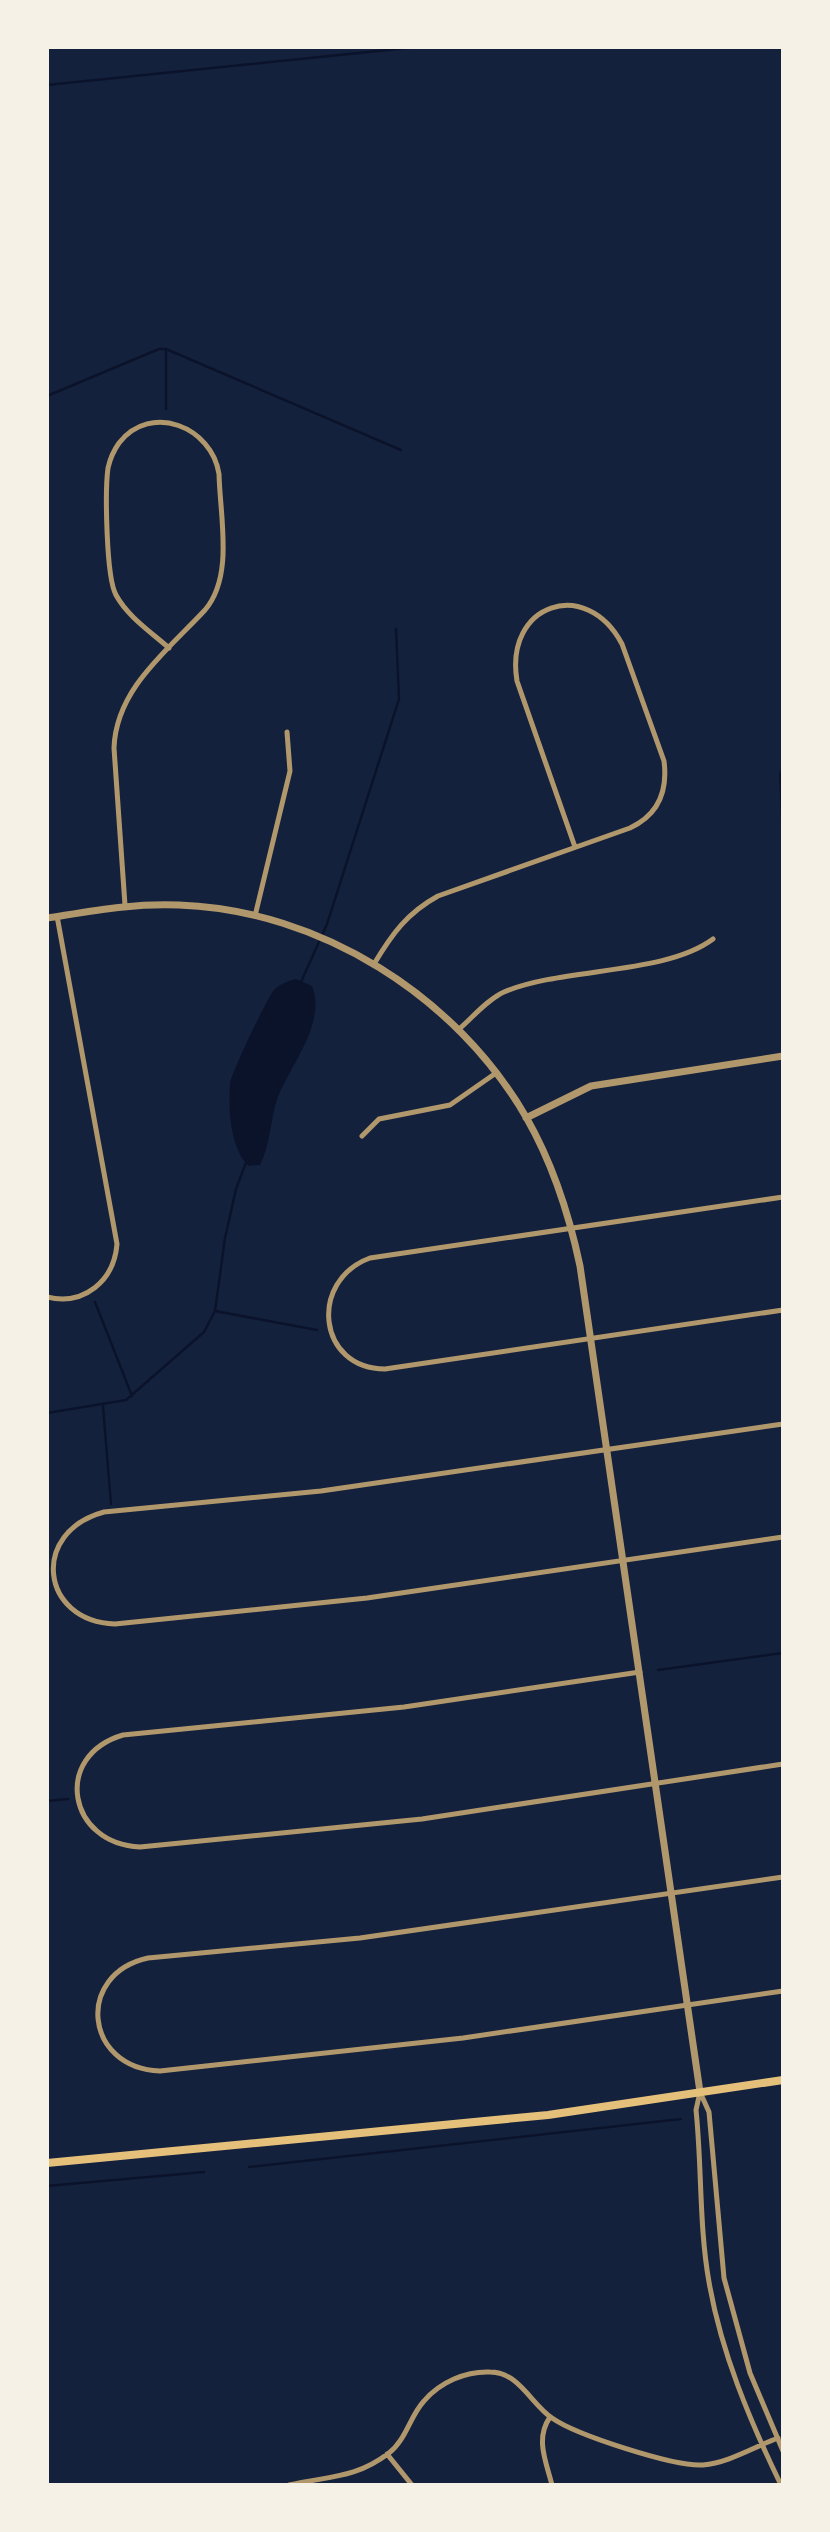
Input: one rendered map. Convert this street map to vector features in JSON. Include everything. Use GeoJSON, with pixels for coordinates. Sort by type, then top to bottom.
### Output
{"type":"FeatureCollection","features":[{"type":"Feature","properties":{"kind":"main road"},"geometry":{"type":"LineString","coordinates":[[47,2164],[548,2115],[783,2080]]}},
{"type":"Feature","properties":{"kind":"street"},"geometry":{"type":"LineString","coordinates":[[125,905],[114,757],[115,730],[129,694],[211,603],[219,589],[222,567],[219,474],[212,452],[199,436],[179,425],[157,422],[135,429],[125,436],[117,445],[108,466],[110,572],[114,591],[122,605],[169,648]]}},
{"type":"Feature","properties":{"kind":"street"},"geometry":{"type":"LineString","coordinates":[[374,964],[395,929],[418,907],[438,896],[629,828],[652,814],[663,796],[665,771],[615,630],[597,613],[568,606],[556,607],[531,621],[517,642],[514,665],[517,681],[575,847]]}},
{"type":"Feature","properties":{"kind":"street"},"geometry":{"type":"LineString","coordinates":[[255,916],[290,771],[287,732]]}},
{"type":"Feature","properties":{"kind":"street"},"geometry":{"type":"LineString","coordinates":[[47,918],[125,905],[181,905],[255,916],[329,942],[374,964],[429,1003],[458,1030],[496,1073],[526,1118],[547,1157],[572,1229],[590,1339],[700,2092],[709,2112],[724,2278],[750,2373],[783,2451]]}},
{"type":"Feature","properties":{"kind":"street"},"geometry":{"type":"LineString","coordinates":[[47,1297],[70,1299],[92,1291],[113,1265],[117,1244],[57,916]]}},
{"type":"Feature","properties":{"kind":"street"},"geometry":{"type":"LineString","coordinates":[[458,1030],[502,992],[543,980],[663,959],[700,949],[713,939]]}},
{"type":"Feature","properties":{"kind":"street"},"geometry":{"type":"LineString","coordinates":[[526,1118],[591,1086],[783,1056]]}},
{"type":"Feature","properties":{"kind":"street"},"geometry":{"type":"LineString","coordinates":[[362,1136],[379,1119],[450,1105],[496,1073]]}},
{"type":"Feature","properties":{"kind":"street"},"geometry":{"type":"LineString","coordinates":[[783,1197],[363,1261],[335,1284],[329,1303],[329,1324],[337,1343],[348,1355],[362,1364],[379,1369],[783,1310]]}},
{"type":"Feature","properties":{"kind":"street"},"geometry":{"type":"LineString","coordinates":[[783,1424],[321,1491],[104,1512],[80,1520],[65,1534],[56,1553],[55,1576],[62,1597],[73,1610],[90,1620],[115,1625],[367,1598],[783,1537]]}},
{"type":"Feature","properties":{"kind":"street"},"geometry":{"type":"LineString","coordinates":[[640,1672],[404,1707],[123,1735],[104,1743],[89,1756],[79,1776],[77,1796],[81,1812],[99,1835],[125,1846],[140,1847],[422,1819],[783,1764]]}},
{"type":"Feature","properties":{"kind":"street"},"geometry":{"type":"LineString","coordinates":[[783,1877],[360,1938],[137,1961],[119,1970],[107,1984],[98,2008],[99,2026],[110,2050],[125,2063],[146,2070],[160,2071],[364,2051],[783,1991]]}},
{"type":"Feature","properties":{"kind":"street"},"geometry":{"type":"LineString","coordinates":[[700,2092],[696,2110],[709,2281],[718,2326],[735,2376],[781,2485]]}},
{"type":"Feature","properties":{"kind":"street"},"geometry":{"type":"LineString","coordinates":[[289,2485],[360,2472],[387,2454],[407,2430],[424,2400],[450,2381],[470,2374],[493,2372],[511,2379],[550,2417],[590,2436],[700,2465],[715,2463],[778,2438]]}},
{"type":"Feature","properties":{"kind":"street"},"geometry":{"type":"LineString","coordinates":[[550,2417],[543,2427],[541,2443],[552,2485]]}},
{"type":"Feature","properties":{"kind":"street"},"geometry":{"type":"LineString","coordinates":[[387,2454],[412,2485]]}},
{"type":"Feature","properties":{"kind":"water"},"geometry":{"type":"Polygon","coordinates":[[[783,761],[783,868],[779,775],[783,761]]]}},
{"type":"Feature","properties":{"kind":"water"},"geometry":{"type":"Polygon","coordinates":[[[296,979],[312,986],[315,1014],[306,1043],[278,1097],[260,1165],[249,1166],[234,1139],[229,1104],[230,1084],[273,991],[296,979]]]}},
{"type":"Feature","properties":{"kind":"waterway"},"geometry":{"type":"LineString","coordinates":[[47,85],[417,47]]}},
{"type":"Feature","properties":{"kind":"waterway"},"geometry":{"type":"LineString","coordinates":[[47,396],[159,349],[166,349],[401,450]]}},
{"type":"Feature","properties":{"kind":"waterway"},"geometry":{"type":"LineString","coordinates":[[166,350],[166,409]]}},
{"type":"Feature","properties":{"kind":"waterway"},"geometry":{"type":"LineString","coordinates":[[301,982],[327,924],[399,699],[396,629]]}},
{"type":"Feature","properties":{"kind":"waterway"},"geometry":{"type":"LineString","coordinates":[[47,1413],[126,1400],[204,1332],[215,1311],[225,1238],[236,1189],[247,1160]]}},
{"type":"Feature","properties":{"kind":"waterway"},"geometry":{"type":"LineString","coordinates":[[95,1302],[132,1396]]}},
{"type":"Feature","properties":{"kind":"waterway"},"geometry":{"type":"LineString","coordinates":[[215,1311],[317,1330]]}},
{"type":"Feature","properties":{"kind":"waterway"},"geometry":{"type":"LineString","coordinates":[[103,1406],[111,1504]]}},
{"type":"Feature","properties":{"kind":"waterway"},"geometry":{"type":"LineString","coordinates":[[658,1670],[783,1653]]}},
{"type":"Feature","properties":{"kind":"waterway"},"geometry":{"type":"LineString","coordinates":[[47,1801],[68,1799]]}},
{"type":"Feature","properties":{"kind":"waterway"},"geometry":{"type":"LineString","coordinates":[[249,2167],[681,2119]]}},
{"type":"Feature","properties":{"kind":"waterway"},"geometry":{"type":"LineString","coordinates":[[47,2186],[204,2172]]}}]}
